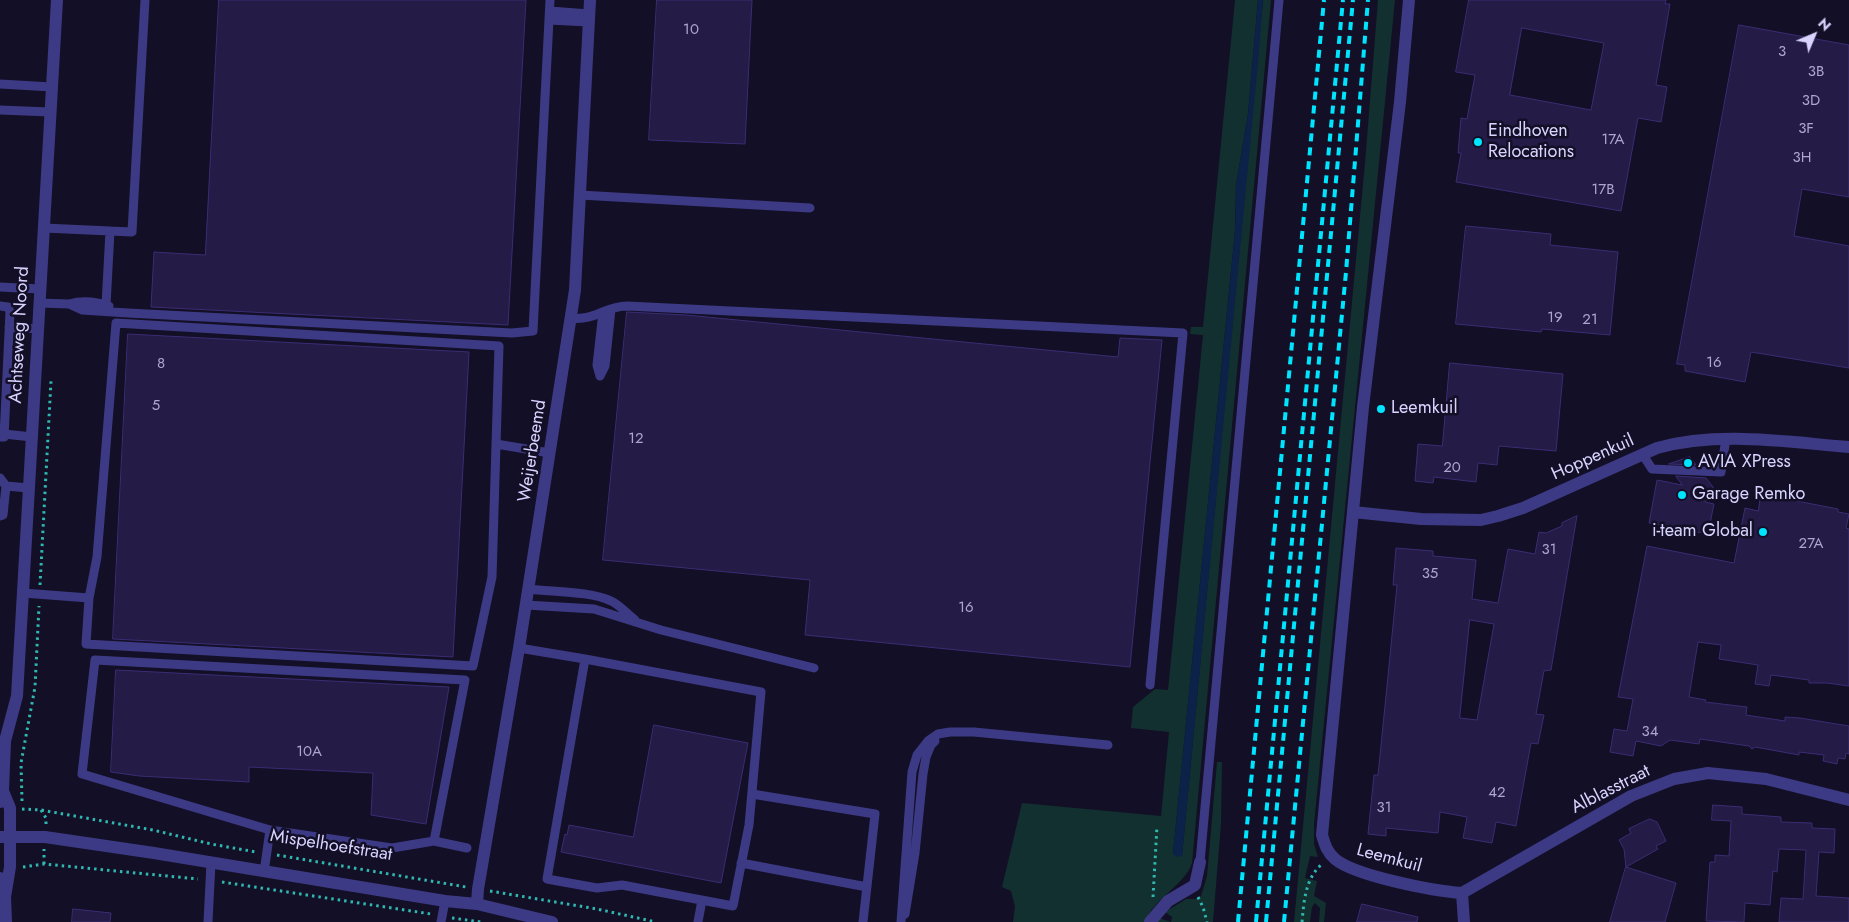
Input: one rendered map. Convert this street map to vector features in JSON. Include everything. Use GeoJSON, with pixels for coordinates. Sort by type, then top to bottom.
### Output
{"type":"FeatureCollection","features":[{"type":"Feature","properties":{"kind":"street","name":"Achtseweg Noord"},"geometry":{"type":"LineString","coordinates":[[6,922],[5,897],[10,867],[5,837],[5,741],[17,696],[57,0]]}},
{"type":"Feature","properties":{"kind":"street","name":"Weijerbeemd"},"geometry":{"type":"LineString","coordinates":[[477,904],[478,888],[520,648],[571,318],[577,258],[590,0]]}},
{"type":"Feature","properties":{"kind":"street","name":"Leemkuil"},"geometry":{"type":"LineString","coordinates":[[1409,0],[1400,102],[1363,407],[1322,835],[1326,849],[1346,867],[1446,892],[1462,893]]}},
{"type":"Feature","properties":{"kind":"street","name":"Hoppenkuil"},"geometry":{"type":"LineString","coordinates":[[1353,512],[1421,519],[1481,520],[1523,508],[1642,455],[1677,443],[1726,438],[1849,447]]}},
{"type":"Feature","properties":{"kind":"street","name":"Alblasstraat"},"geometry":{"type":"LineString","coordinates":[[1462,893],[1631,796],[1674,779],[1708,773],[1766,779],[1849,800]]}},
{"type":"Feature","properties":{"kind":"street","name":"Mispelhoefstraat"},"geometry":{"type":"LineString","coordinates":[[5,837],[45,837],[445,901],[477,904],[552,922]]}},
{"type":"Feature","properties":{"kind":"street"},"geometry":{"type":"LineString","coordinates":[[1151,921],[1168,902],[1192,887],[1196,880],[1200,862]]}},
{"type":"Feature","properties":{"kind":"street","name":"Achtseweg Noord"},"geometry":{"type":"LineString","coordinates":[[0,878],[5,897]]}},
{"type":"Feature","properties":{"kind":"street"},"geometry":{"type":"LineString","coordinates":[[1462,893],[1464,922]]}},
{"type":"Feature","properties":{"kind":"lane"},"geometry":{"type":"LineString","coordinates":[[44,228],[132,232],[145,0]]}},
{"type":"Feature","properties":{"kind":"lane"},"geometry":{"type":"LineString","coordinates":[[69,304],[82,310],[128,313],[512,333],[532,331],[550,0]]}},
{"type":"Feature","properties":{"kind":"lane"},"geometry":{"type":"LineString","coordinates":[[1200,862],[1279,0]]}},
{"type":"Feature","properties":{"kind":"lane"},"geometry":{"type":"LineString","coordinates":[[549,16],[589,18]]}},
{"type":"Feature","properties":{"kind":"lane"},"geometry":{"type":"LineString","coordinates":[[0,84],[52,87]]}},
{"type":"Feature","properties":{"kind":"lane"},"geometry":{"type":"LineString","coordinates":[[0,110],[50,112]]}},
{"type":"Feature","properties":{"kind":"lane"},"geometry":{"type":"LineString","coordinates":[[580,195],[810,208]]}},
{"type":"Feature","properties":{"kind":"lane"},"geometry":{"type":"LineString","coordinates":[[106,305],[110,231]]}},
{"type":"Feature","properties":{"kind":"lane"},"geometry":{"type":"LineString","coordinates":[[0,287],[40,288]]}},
{"type":"Feature","properties":{"kind":"lane"},"geometry":{"type":"LineString","coordinates":[[39,303],[69,304],[81,300],[98,302],[128,313]]}},
{"type":"Feature","properties":{"kind":"lane"},"geometry":{"type":"LineString","coordinates":[[0,306],[8,306],[10,312],[2,435],[32,437]]}},
{"type":"Feature","properties":{"kind":"lane"},"geometry":{"type":"LineString","coordinates":[[571,318],[590,318],[607,310],[627,306],[1183,333],[1150,684]]}},
{"type":"Feature","properties":{"kind":"lane"},"geometry":{"type":"LineString","coordinates":[[607,310],[605,366],[600,376],[597,365],[607,310]]}},
{"type":"Feature","properties":{"kind":"lane"},"geometry":{"type":"LineString","coordinates":[[116,323],[499,346],[492,577],[473,666],[86,644],[89,598],[97,557],[116,323]]}},
{"type":"Feature","properties":{"kind":"lane"},"geometry":{"type":"LineString","coordinates":[[9,327],[38,329]]}},
{"type":"Feature","properties":{"kind":"lane"},"geometry":{"type":"LineString","coordinates":[[1642,455],[1652,470],[1721,472],[1726,438]]}},
{"type":"Feature","properties":{"kind":"lane"},"geometry":{"type":"LineString","coordinates":[[496,444],[550,453]]}},
{"type":"Feature","properties":{"kind":"lane"},"geometry":{"type":"LineString","coordinates":[[0,516],[4,514],[3,482],[29,488]]}},
{"type":"Feature","properties":{"kind":"lane"},"geometry":{"type":"LineString","coordinates":[[528,589],[595,596],[610,600],[640,623]]}},
{"type":"Feature","properties":{"kind":"lane"},"geometry":{"type":"LineString","coordinates":[[23,593],[89,598]]}},
{"type":"Feature","properties":{"kind":"lane"},"geometry":{"type":"LineString","coordinates":[[526,605],[594,609],[640,623],[814,668]]}},
{"type":"Feature","properties":{"kind":"lane"},"geometry":{"type":"LineString","coordinates":[[520,648],[585,659],[761,692],[749,825],[733,906],[622,885],[597,888],[547,879],[585,659]]}},
{"type":"Feature","properties":{"kind":"lane"},"geometry":{"type":"LineString","coordinates":[[434,840],[465,680],[95,660],[82,774],[270,830],[392,848],[434,840],[467,848]]}},
{"type":"Feature","properties":{"kind":"lane"},"geometry":{"type":"LineString","coordinates":[[902,922],[912,772],[917,755],[928,741],[938,734],[974,732],[1108,744]]}},
{"type":"Feature","properties":{"kind":"lane"},"geometry":{"type":"LineString","coordinates":[[752,794],[875,814],[863,922]]}},
{"type":"Feature","properties":{"kind":"lane"},"geometry":{"type":"LineString","coordinates":[[264,872],[270,830]]}},
{"type":"Feature","properties":{"kind":"lane"},"geometry":{"type":"LineString","coordinates":[[208,922],[209,880],[212,863]]}},
{"type":"Feature","properties":{"kind":"lane"},"geometry":{"type":"LineString","coordinates":[[741,863],[867,887]]}},
{"type":"Feature","properties":{"kind":"lane"},"geometry":{"type":"LineString","coordinates":[[698,922],[702,900]]}},
{"type":"Feature","properties":{"kind":"lane"},"geometry":{"type":"LineString","coordinates":[[442,919],[445,901]]}},
{"type":"Feature","properties":{"kind":"path","name":"Mispelhoefstraat"},"geometry":{"type":"LineString","coordinates":[[5,800],[41,810],[153,830],[211,844],[478,888],[597,909],[656,922]]}},
{"type":"Feature","properties":{"kind":"path"},"geometry":{"type":"LineString","coordinates":[[1151,921],[1157,826]]}},
{"type":"Feature","properties":{"kind":"path"},"geometry":{"type":"LineString","coordinates":[[1302,922],[1306,893],[1312,876],[1324,863],[1334,858]]}},
{"type":"Feature","properties":{"kind":"path"},"geometry":{"type":"LineString","coordinates":[[10,867],[44,864],[209,880],[442,919],[481,922]]}},
{"type":"Feature","properties":{"kind":"path"},"geometry":{"type":"LineString","coordinates":[[1192,887],[1204,907],[1207,922]]}},
{"type":"Feature","properties":{"kind":"green space"},"geometry":{"type":"Polygon","coordinates":[[[1235,0],[1258,0],[1248,114],[1236,185],[1235,231],[1173,854],[1182,856],[1263,0],[1271,0],[1192,863],[1183,879],[1155,906],[1145,922],[1013,922],[1015,906],[1011,891],[1002,887],[1022,803],[1161,816],[1169,732],[1131,728],[1133,707],[1155,689],[1168,690],[1203,335],[1190,334],[1191,327],[1203,327],[1235,0]]]}},
{"type":"Feature","properties":{"kind":"green space"},"geometry":{"type":"Polygon","coordinates":[[[1378,0],[1395,0],[1314,824],[1314,844],[1318,857],[1310,856],[1305,878],[1317,881],[1314,896],[1326,903],[1324,922],[1319,922],[1320,908],[1315,903],[1312,907],[1310,922],[1294,922],[1365,163],[1378,0]]]}},
{"type":"Feature","properties":{"kind":"green space"},"geometry":{"type":"Polygon","coordinates":[[[1217,762],[1222,762],[1221,824],[1213,922],[1171,922],[1172,917],[1165,912],[1186,899],[1196,899],[1201,896],[1207,876],[1217,762]]]}},
{"type":"Feature","properties":{"kind":"green space"},"geometry":{"type":"Polygon","coordinates":[[[1159,918],[1171,922],[1157,922],[1159,918]]]}},
{"type":"Feature","properties":{"kind":"water"},"geometry":{"type":"Polygon","coordinates":[[[1258,0],[1263,0],[1258,62],[1182,856],[1178,857],[1173,854],[1235,231],[1236,185],[1248,114],[1258,0]]]}},
{"type":"Feature","properties":{"kind":"building"},"geometry":{"type":"Polygon","coordinates":[[[219,0],[526,0],[508,325],[151,307],[154,252],[205,255],[219,0]]]}},
{"type":"Feature","properties":{"kind":"building"},"geometry":{"type":"Polygon","coordinates":[[[657,0],[752,0],[745,144],[649,140],[657,0]]]}},
{"type":"Feature","properties":{"kind":"building"},"geometry":{"type":"Polygon","coordinates":[[[1469,0],[1666,0],[1665,4],[1670,4],[1656,85],[1667,87],[1661,122],[1638,118],[1621,211],[1456,182],[1461,153],[1458,153],[1461,118],[1467,119],[1475,75],[1456,72],[1469,0]],[[1522,28],[1510,95],[1591,110],[1604,43],[1522,28]]]}},
{"type":"Feature","properties":{"kind":"building"},"geometry":{"type":"Polygon","coordinates":[[[1739,25],[1849,45],[1849,197],[1802,189],[1794,236],[1849,246],[1849,368],[1751,352],[1745,382],[1685,371],[1685,365],[1677,364],[1739,25]]]}},
{"type":"Feature","properties":{"kind":"building"},"geometry":{"type":"Polygon","coordinates":[[[1466,226],[1551,234],[1550,245],[1618,252],[1610,335],[1542,329],[1541,332],[1456,324],[1466,226]]]}},
{"type":"Feature","properties":{"kind":"building"},"geometry":{"type":"Polygon","coordinates":[[[627,312],[686,315],[1118,357],[1120,338],[1162,340],[1130,667],[805,635],[810,580],[603,560],[627,312]]]}},
{"type":"Feature","properties":{"kind":"building"},"geometry":{"type":"Polygon","coordinates":[[[128,334],[469,352],[453,657],[113,639],[128,334]]]}},
{"type":"Feature","properties":{"kind":"building"},"geometry":{"type":"Polygon","coordinates":[[[1450,363],[1563,374],[1556,451],[1499,446],[1497,465],[1478,463],[1476,482],[1434,477],[1433,483],[1415,481],[1418,444],[1442,446],[1450,363]]]}},
{"type":"Feature","properties":{"kind":"building"},"geometry":{"type":"Polygon","coordinates":[[[1690,457],[1696,465],[1669,464],[1690,457]]]}},
{"type":"Feature","properties":{"kind":"building"},"geometry":{"type":"Polygon","coordinates":[[[1676,476],[1706,478],[1716,491],[1705,502],[1714,504],[1708,534],[1649,523],[1657,480],[1682,485],[1676,476]]]}},
{"type":"Feature","properties":{"kind":"building"},"geometry":{"type":"Polygon","coordinates":[[[1761,494],[1838,509],[1838,512],[1849,514],[1846,528],[1849,529],[1849,686],[1809,683],[1809,680],[1771,675],[1769,686],[1755,684],[1758,665],[1719,659],[1721,645],[1698,642],[1689,697],[1706,700],[1705,702],[1747,707],[1746,715],[1785,721],[1785,717],[1800,718],[1849,726],[1849,754],[1846,753],[1845,759],[1838,758],[1837,764],[1823,761],[1824,755],[1799,752],[1799,755],[1755,747],[1752,749],[1749,746],[1700,739],[1699,744],[1670,740],[1661,746],[1636,741],[1633,756],[1610,752],[1614,729],[1627,731],[1633,699],[1618,697],[1647,546],[1734,563],[1745,508],[1758,511],[1761,494]]]}},
{"type":"Feature","properties":{"kind":"building"},"geometry":{"type":"Polygon","coordinates":[[[1577,516],[1551,670],[1544,671],[1536,714],[1544,715],[1538,744],[1531,743],[1516,826],[1496,822],[1492,843],[1463,838],[1467,817],[1440,812],[1438,833],[1386,828],[1386,836],[1368,834],[1374,775],[1378,775],[1397,585],[1393,585],[1396,548],[1433,551],[1433,556],[1476,560],[1472,599],[1498,603],[1508,549],[1535,554],[1539,532],[1546,533],[1562,526],[1562,523],[1577,516]],[[1470,620],[1460,718],[1477,720],[1494,624],[1470,620]]]}},
{"type":"Feature","properties":{"kind":"building"},"geometry":{"type":"Polygon","coordinates":[[[116,670],[449,687],[426,824],[371,815],[373,773],[249,767],[249,782],[139,776],[111,772],[116,670]]]}},
{"type":"Feature","properties":{"kind":"building"},"geometry":{"type":"Polygon","coordinates":[[[654,725],[748,743],[721,883],[561,852],[569,825],[633,837],[654,725]]]}},
{"type":"Feature","properties":{"kind":"building"},"geometry":{"type":"Polygon","coordinates":[[[1713,805],[1742,807],[1742,814],[1781,817],[1781,822],[1812,823],[1812,828],[1835,829],[1834,853],[1819,852],[1816,896],[1849,898],[1849,922],[1779,922],[1781,898],[1803,899],[1806,850],[1779,849],[1777,872],[1773,871],[1770,905],[1745,903],[1744,922],[1706,921],[1710,862],[1715,862],[1715,855],[1729,856],[1731,821],[1712,820],[1713,805]]]}},
{"type":"Feature","properties":{"kind":"building"},"geometry":{"type":"Polygon","coordinates":[[[1650,819],[1657,822],[1666,841],[1656,846],[1658,849],[1626,867],[1624,849],[1619,840],[1631,833],[1629,829],[1650,819]]]}},
{"type":"Feature","properties":{"kind":"building"},"geometry":{"type":"Polygon","coordinates":[[[1626,867],[1676,883],[1665,922],[1610,922],[1626,867]]]}},
{"type":"Feature","properties":{"kind":"building"},"geometry":{"type":"Polygon","coordinates":[[[1362,904],[1418,917],[1417,922],[1357,922],[1362,904]]]}},
{"type":"Feature","properties":{"kind":"building"},"geometry":{"type":"Polygon","coordinates":[[[73,909],[111,913],[110,922],[72,922],[73,909]]]}},
{"type":"Feature","properties":{"kind":"railway"},"geometry":{"type":"LineString","coordinates":[[1238,922],[1324,0]]}},
{"type":"Feature","properties":{"kind":"railway"},"geometry":{"type":"LineString","coordinates":[[1256,922],[1343,0]]}},
{"type":"Feature","properties":{"kind":"railway"},"geometry":{"type":"LineString","coordinates":[[1266,922],[1353,0]]}},
{"type":"Feature","properties":{"kind":"railway"},"geometry":{"type":"LineString","coordinates":[[1284,922],[1346,272],[1368,0]]}},
{"type":"Feature","properties":{"kind":"place","name":"Eindhoven Relocations"},"geometry":{"type":"Point","coordinates":[1478,142]}},
{"type":"Feature","properties":{"kind":"place","name":"Leemkuil"},"geometry":{"type":"Point","coordinates":[1381,409]}},
{"type":"Feature","properties":{"kind":"place","name":"AVIA XPress"},"geometry":{"type":"Point","coordinates":[1688,463]}},
{"type":"Feature","properties":{"kind":"place","name":"Garage Remko"},"geometry":{"type":"Point","coordinates":[1682,495]}},
{"type":"Feature","properties":{"kind":"place","name":"i-team Global"},"geometry":{"type":"Point","coordinates":[1763,532]}}]}
